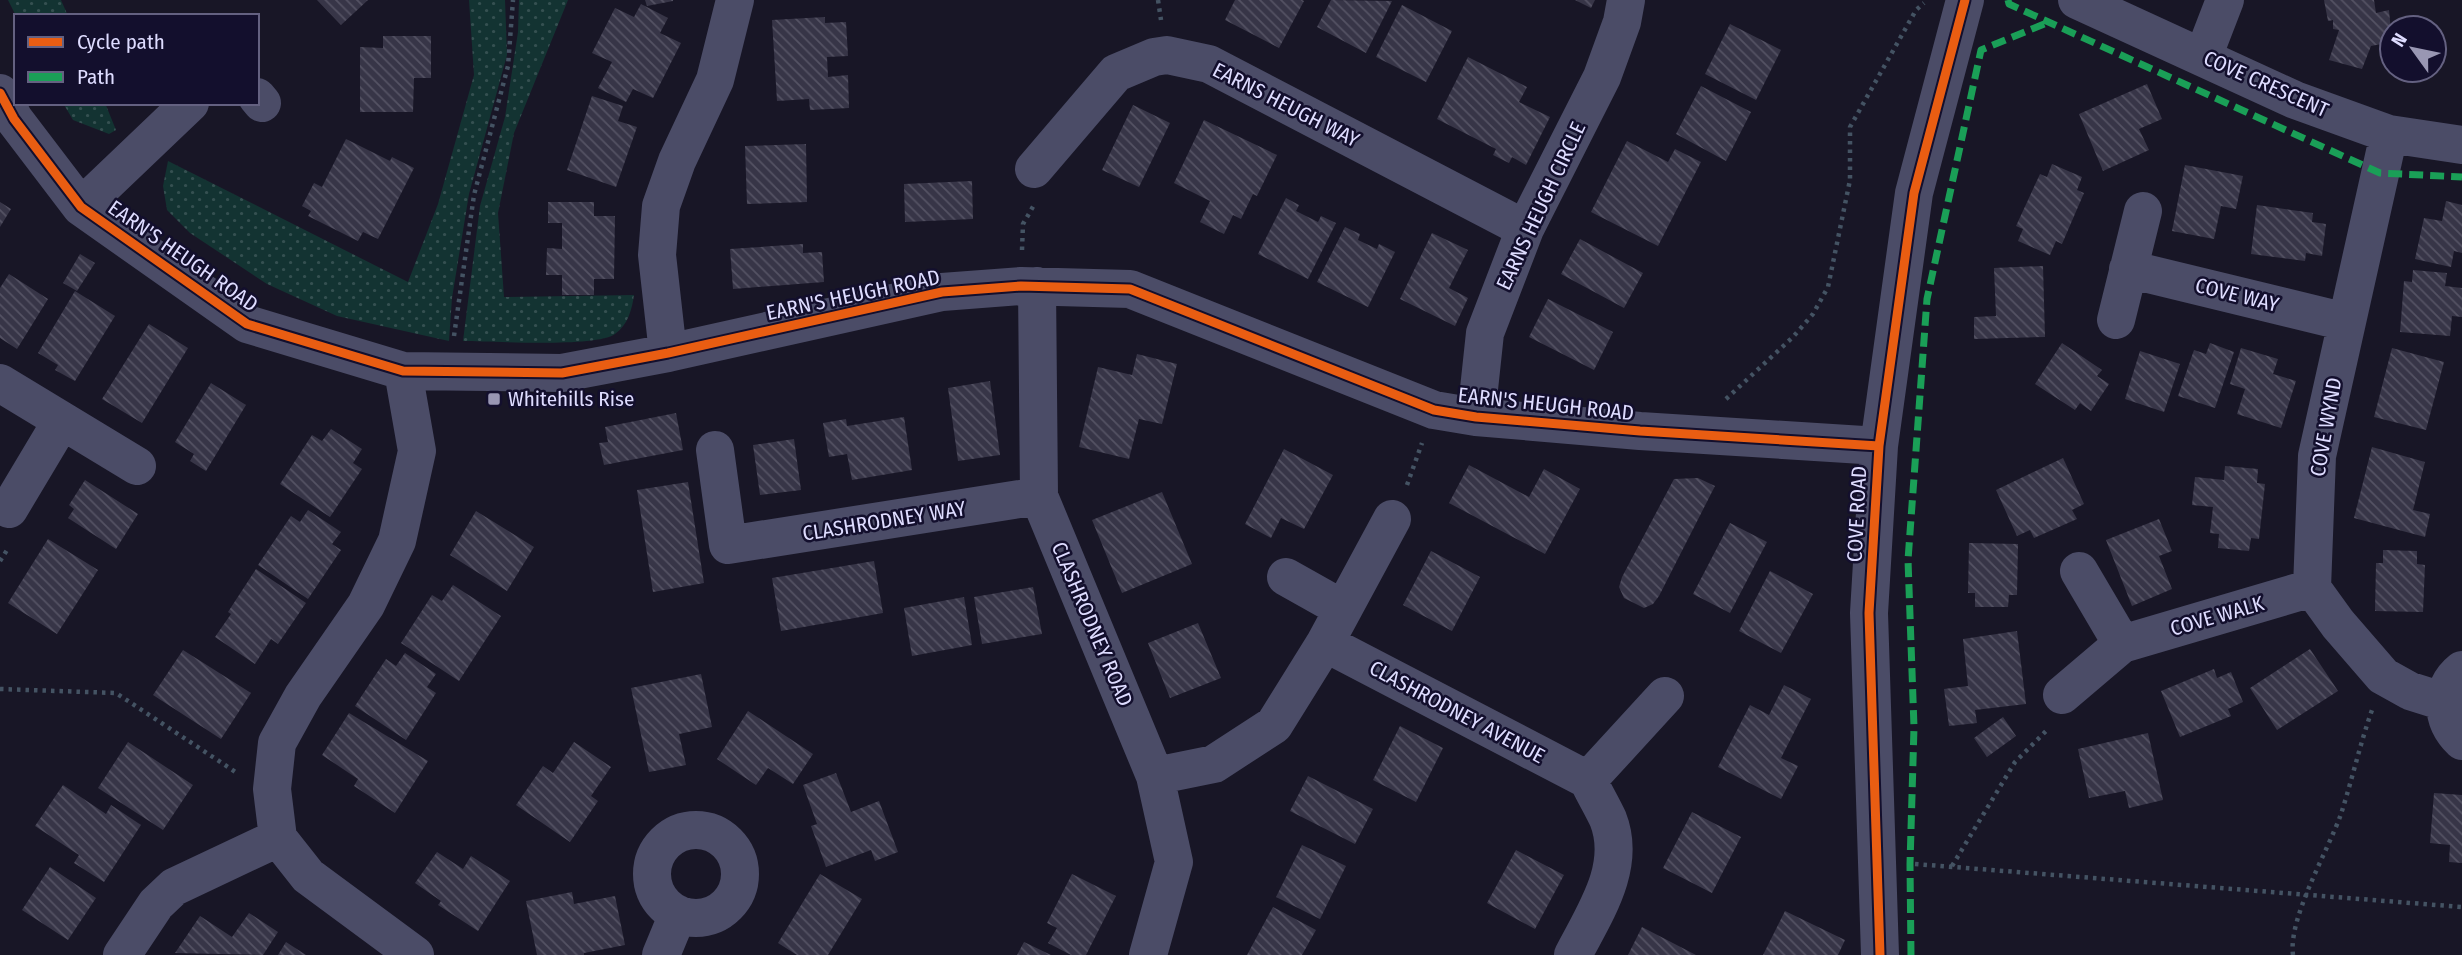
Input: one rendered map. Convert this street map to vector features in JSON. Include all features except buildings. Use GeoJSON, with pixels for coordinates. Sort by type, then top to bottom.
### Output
{"type":"FeatureCollection","features":[{"type":"Feature","properties":{"kind":"street"},"geometry":{"type":"LineString","coordinates":[[668,353],[657,255],[661,206],[677,161],[716,80],[735,0]]}},
{"type":"Feature","properties":{"kind":"street","name":"EARNS HEUGH CIRCLE"},"geometry":{"type":"LineString","coordinates":[[1476,417],[1485,333],[1525,229],[1602,78],[1622,22],[1626,0]]}},
{"type":"Feature","properties":{"kind":"street","name":"COVE ROAD"},"geometry":{"type":"LineString","coordinates":[[1880,955],[1869,613],[1879,446],[1914,193],[1965,0]]}},
{"type":"Feature","properties":{"kind":"street","name":"COVE CRESCENT"},"geometry":{"type":"LineString","coordinates":[[2077,0],[2295,100],[2389,134],[2462,145]]}},
{"type":"Feature","properties":{"kind":"street"},"geometry":{"type":"LineString","coordinates":[[2203,57],[2225,0]]}},
{"type":"Feature","properties":{"kind":"street","name":"EARNS HEUGH WAY"},"geometry":{"type":"LineString","coordinates":[[1034,169],[1116,73],[1154,57],[1167,55],[1209,64],[1525,229]]}},
{"type":"Feature","properties":{"kind":"street","name":"EARN'S HEUGH ROAD"},"geometry":{"type":"LineString","coordinates":[[0,93],[14,119],[80,207],[247,324],[404,371],[562,373],[668,353],[942,292],[1029,286],[1130,289],[1434,410],[1476,417],[1879,446]]}},
{"type":"Feature","properties":{"kind":"street"},"geometry":{"type":"LineString","coordinates":[[80,207],[188,105]]}},
{"type":"Feature","properties":{"kind":"street","name":"COVE WYND"},"geometry":{"type":"LineString","coordinates":[[2312,588],[2317,456],[2389,134]]}},
{"type":"Feature","properties":{"kind":"street"},"geometry":{"type":"LineString","coordinates":[[2116,320],[2143,211]]}},
{"type":"Feature","properties":{"kind":"street","name":"COVE WAY"},"geometry":{"type":"LineString","coordinates":[[2128,269],[2346,322]]}},
{"type":"Feature","properties":{"kind":"street","name":"CLASHRODNEY ROAD"},"geometry":{"type":"LineString","coordinates":[[1029,286],[1039,496],[1155,776],[1174,862],[1148,955]]}},
{"type":"Feature","properties":{"kind":"street"},"geometry":{"type":"LineString","coordinates":[[404,371],[416,451],[397,541],[366,605],[303,696],[277,743],[272,797],[278,838],[308,876],[415,955]]}},
{"type":"Feature","properties":{"kind":"street"},"geometry":{"type":"LineString","coordinates":[[0,383],[137,466]]}},
{"type":"Feature","properties":{"kind":"street"},"geometry":{"type":"LineString","coordinates":[[9,509],[61,422]]}},
{"type":"Feature","properties":{"kind":"street","name":"CLASHRODNEY WAY"},"geometry":{"type":"LineString","coordinates":[[715,450],[728,545],[1039,496]]}},
{"type":"Feature","properties":{"kind":"street"},"geometry":{"type":"LineString","coordinates":[[1155,776],[1214,764],[1274,725],[1325,643],[1391,519]]}},
{"type":"Feature","properties":{"kind":"street"},"geometry":{"type":"LineString","coordinates":[[2079,571],[2122,644]]}},
{"type":"Feature","properties":{"kind":"street"},"geometry":{"type":"LineString","coordinates":[[1286,577],[1343,609]]}},
{"type":"Feature","properties":{"kind":"street"},"geometry":{"type":"LineString","coordinates":[[2312,588],[2338,624],[2383,676],[2410,691],[2453,686],[2446,718],[2462,741]]}},
{"type":"Feature","properties":{"kind":"street","name":"COVE WALK"},"geometry":{"type":"LineString","coordinates":[[2062,695],[2122,644],[2312,588]]}},
{"type":"Feature","properties":{"kind":"street","name":"CLASHRODNEY AVENUE"},"geometry":{"type":"LineString","coordinates":[[1325,643],[1588,780]]}},
{"type":"Feature","properties":{"kind":"street"},"geometry":{"type":"LineString","coordinates":[[1573,955],[1605,892],[1615,859],[1609,821],[1588,780],[1665,696]]}},
{"type":"Feature","properties":{"kind":"street"},"geometry":{"type":"LineString","coordinates":[[122,955],[156,904],[174,887],[278,838]]}},
{"type":"Feature","properties":{"kind":"street"},"geometry":{"type":"LineString","coordinates":[[661,955],[678,914]]}},
{"type":"Feature","properties":{"kind":"path"},"geometry":{"type":"LineString","coordinates":[[450,371],[474,195],[508,66],[513,0]]}},
{"type":"Feature","properties":{"kind":"path"},"geometry":{"type":"LineString","coordinates":[[1715,436],[1721,404],[1793,337],[1813,314],[1828,288],[1850,180],[1850,127],[1916,10],[1928,0]]}},
{"type":"Feature","properties":{"kind":"path"},"geometry":{"type":"LineString","coordinates":[[1029,286],[1023,224],[1040,195],[1034,169]]}},
{"type":"Feature","properties":{"kind":"path"},"geometry":{"type":"LineString","coordinates":[[1391,519],[1407,486],[1434,410]]}},
{"type":"Feature","properties":{"kind":"path"},"geometry":{"type":"LineString","coordinates":[[2293,955],[2291,942],[2307,894],[2341,815],[2383,676]]}},
{"type":"Feature","properties":{"kind":"path"},"geometry":{"type":"LineString","coordinates":[[0,689],[116,693],[272,797]]}},
{"type":"Feature","properties":{"kind":"path"},"geometry":{"type":"LineString","coordinates":[[1952,866],[2015,762],[2060,718],[2062,695]]}},
{"type":"Feature","properties":{"kind":"path"},"geometry":{"type":"LineString","coordinates":[[1878,863],[1952,866],[2462,907]]}},
{"type":"Feature","properties":{"kind":"green space"},"geometry":{"type":"Polygon","coordinates":[[[8,0],[61,0],[67,14],[15,14],[8,0]]]}},
{"type":"Feature","properties":{"kind":"green space"},"geometry":{"type":"Polygon","coordinates":[[[469,0],[505,0],[507,55],[469,194],[452,298],[449,341],[337,316],[267,284],[190,233],[167,210],[163,186],[168,161],[408,282],[438,204],[474,75],[469,0]]]}},
{"type":"Feature","properties":{"kind":"green space"},"geometry":{"type":"Polygon","coordinates":[[[519,0],[568,0],[514,133],[498,213],[504,297],[634,295],[631,311],[623,326],[615,334],[604,338],[566,342],[463,341],[480,206],[505,117],[518,32],[519,0]]]}},
{"type":"Feature","properties":{"kind":"green space"},"geometry":{"type":"Polygon","coordinates":[[[64,105],[106,105],[116,130],[109,134],[73,120],[64,105]]]}},
{"type":"Feature","properties":{"kind":"marked path"},"geometry":{"type":"LineString","coordinates":[[2008,0],[2009,4],[2380,173],[2462,177]]}},
{"type":"Feature","properties":{"kind":"marked path"},"geometry":{"type":"LineString","coordinates":[[1911,955],[1910,864],[1914,727],[1908,560],[1927,299],[1981,50],[2049,22]]}},
{"type":"Feature","properties":{"kind":"cycle path"},"geometry":{"type":"LineString","coordinates":[[1880,955],[1869,613],[1879,446],[1914,193],[1965,0]]}},
{"type":"Feature","properties":{"kind":"cycle path"},"geometry":{"type":"LineString","coordinates":[[0,93],[14,119],[81,207],[247,324],[403,371],[562,373],[668,353],[942,292],[1021,286],[1130,289],[1434,410],[1476,417],[1640,431],[1879,446]]}},
{"type":"Feature","properties":{"kind":"place","name":"Whitehills Rise"},"geometry":{"type":"Point","coordinates":[494,399]}}]}
